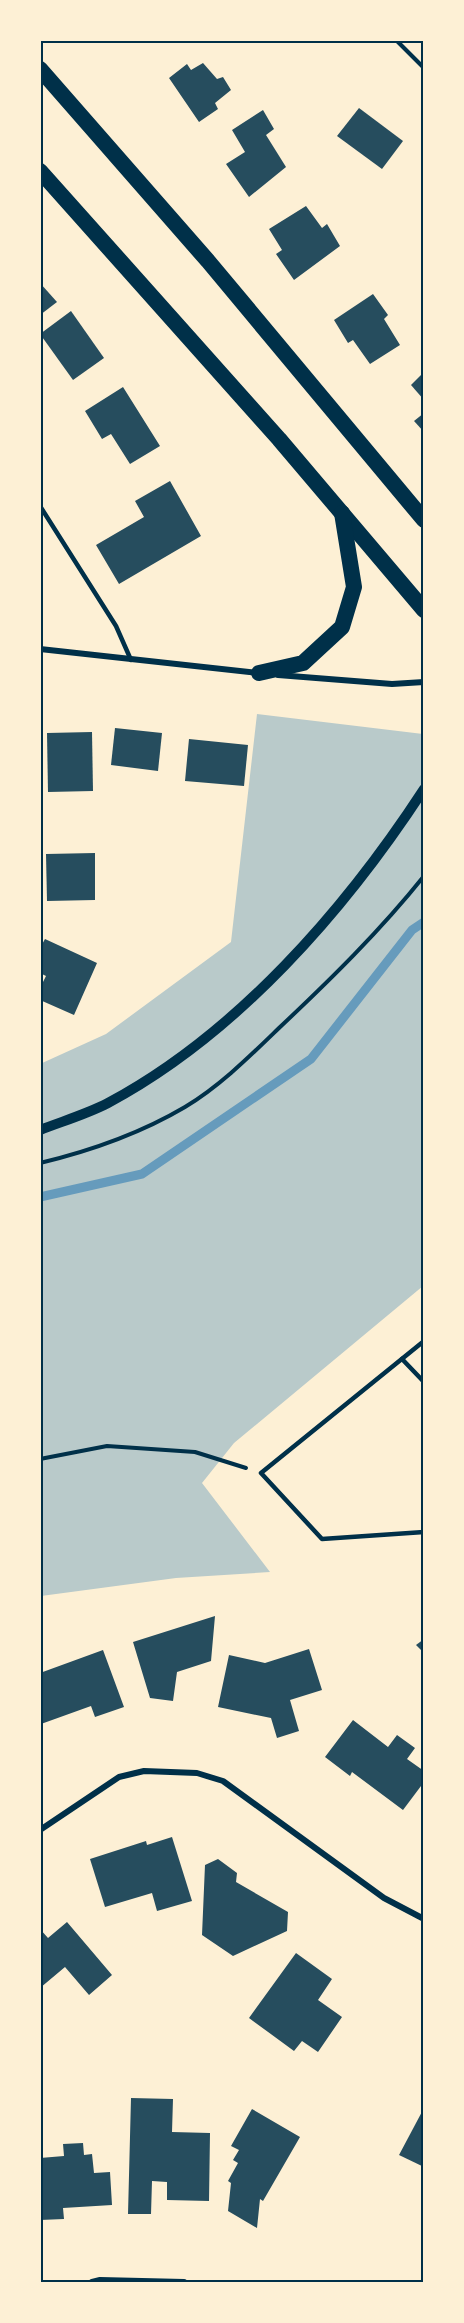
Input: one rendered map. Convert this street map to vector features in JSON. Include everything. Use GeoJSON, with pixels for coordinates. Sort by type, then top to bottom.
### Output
{"type":"FeatureCollection","features":[{"type":"Feature","properties":{"kind":"highway"},"geometry":{"type":"LineString","coordinates":[[40,69],[208,261],[423,520]]}},
{"type":"Feature","properties":{"kind":"highway"},"geometry":{"type":"LineString","coordinates":[[40,171],[342,513],[423,610]]}},
{"type":"Feature","properties":{"kind":"highway"},"geometry":{"type":"LineString","coordinates":[[259,674],[303,663],[342,627],[354,587],[342,513]]}},
{"type":"Feature","properties":{"kind":"street"},"geometry":{"type":"LineString","coordinates":[[40,649],[259,674],[392,684],[423,682]]}},
{"type":"Feature","properties":{"kind":"street"},"geometry":{"type":"LineString","coordinates":[[40,1130],[107,1103],[191,1050],[278,973],[390,841],[423,789]]}},
{"type":"Feature","properties":{"kind":"street"},"geometry":{"type":"LineString","coordinates":[[40,1830],[119,1777],[144,1771],[197,1773],[223,1781],[384,1898],[423,1919]]}},
{"type":"Feature","properties":{"kind":"street"},"geometry":{"type":"LineString","coordinates":[[92,2283],[100,2280],[184,2283]]}},
{"type":"Feature","properties":{"kind":"lane"},"geometry":{"type":"LineString","coordinates":[[40,506],[116,626],[131,660]]}},
{"type":"Feature","properties":{"kind":"lane"},"geometry":{"type":"LineString","coordinates":[[423,1341],[261,1473],[322,1539],[423,1532]]}},
{"type":"Feature","properties":{"kind":"lane"},"geometry":{"type":"LineString","coordinates":[[402,1359],[423,1383]]}},
{"type":"Feature","properties":{"kind":"path"},"geometry":{"type":"LineString","coordinates":[[396,40],[423,68]]}},
{"type":"Feature","properties":{"kind":"path"},"geometry":{"type":"LineString","coordinates":[[40,1163],[76,1155],[160,1120],[186,1107],[216,1085],[303,1006],[394,912],[423,876]]}},
{"type":"Feature","properties":{"kind":"path"},"geometry":{"type":"LineString","coordinates":[[40,1459],[107,1446],[195,1452],[261,1473]]}},
{"type":"Feature","properties":{"kind":"shaded area"},"geometry":{"type":"Polygon","coordinates":[[[257,714],[423,734],[423,1286],[234,1443],[202,1483],[270,1572],[176,1578],[41,1596],[40,1064],[106,1034],[231,942],[257,714]]]}},
{"type":"Feature","properties":{"kind":"building"},"geometry":{"type":"Polygon","coordinates":[[[203,63],[217,79],[223,77],[231,90],[215,103],[218,109],[199,122],[169,78],[187,64],[191,70],[203,63]]]}},
{"type":"Feature","properties":{"kind":"building"},"geometry":{"type":"Polygon","coordinates":[[[359,108],[403,141],[382,169],[337,136],[359,108]]]}},
{"type":"Feature","properties":{"kind":"building"},"geometry":{"type":"Polygon","coordinates":[[[263,110],[274,129],[266,135],[286,167],[249,197],[226,164],[245,152],[232,130],[263,110]]]}},
{"type":"Feature","properties":{"kind":"building"},"geometry":{"type":"Polygon","coordinates":[[[306,206],[322,228],[327,224],[340,246],[294,280],[276,254],[282,250],[269,229],[306,206]]]}},
{"type":"Feature","properties":{"kind":"building"},"geometry":{"type":"Polygon","coordinates":[[[40,283],[57,302],[40,315],[40,283]]]}},
{"type":"Feature","properties":{"kind":"building"},"geometry":{"type":"Polygon","coordinates":[[[373,294],[388,315],[384,319],[400,345],[370,364],[353,340],[348,343],[334,320],[373,294]]]}},
{"type":"Feature","properties":{"kind":"building"},"geometry":{"type":"Polygon","coordinates":[[[71,311],[104,358],[73,380],[40,334],[71,311]]]}},
{"type":"Feature","properties":{"kind":"building"},"geometry":{"type":"Polygon","coordinates":[[[424,372],[424,400],[411,385],[424,372]]]}},
{"type":"Feature","properties":{"kind":"building"},"geometry":{"type":"Polygon","coordinates":[[[123,387],[160,446],[130,464],[111,434],[102,439],[85,411],[123,387]]]}},
{"type":"Feature","properties":{"kind":"building"},"geometry":{"type":"Polygon","coordinates":[[[424,413],[424,432],[414,421],[424,413]]]}},
{"type":"Feature","properties":{"kind":"building"},"geometry":{"type":"Polygon","coordinates":[[[170,481],[201,536],[119,584],[96,545],[144,517],[135,501],[170,481]]]}},
{"type":"Feature","properties":{"kind":"building"},"geometry":{"type":"Polygon","coordinates":[[[115,728],[162,733],[158,771],[111,765],[115,728]]]}},
{"type":"Feature","properties":{"kind":"building"},"geometry":{"type":"Polygon","coordinates":[[[92,732],[93,791],[48,792],[47,733],[92,732]]]}},
{"type":"Feature","properties":{"kind":"building"},"geometry":{"type":"Polygon","coordinates":[[[189,739],[248,745],[244,786],[185,781],[189,739]]]}},
{"type":"Feature","properties":{"kind":"building"},"geometry":{"type":"Polygon","coordinates":[[[95,853],[95,900],[47,901],[46,854],[95,853]]]}},
{"type":"Feature","properties":{"kind":"building"},"geometry":{"type":"Polygon","coordinates":[[[45,939],[97,963],[74,1015],[40,1000],[40,988],[46,976],[40,973],[40,948],[45,939]]]}},
{"type":"Feature","properties":{"kind":"building"},"geometry":{"type":"Polygon","coordinates":[[[215,1616],[211,1661],[177,1672],[173,1701],[150,1698],[133,1642],[215,1616]]]}},
{"type":"Feature","properties":{"kind":"building"},"geometry":{"type":"Polygon","coordinates":[[[424,1639],[424,1653],[416,1645],[424,1639]]]}},
{"type":"Feature","properties":{"kind":"building"},"geometry":{"type":"Polygon","coordinates":[[[309,1649],[322,1690],[290,1700],[299,1731],[277,1738],[271,1718],[218,1707],[229,1655],[265,1663],[309,1649]]]}},
{"type":"Feature","properties":{"kind":"building"},"geometry":{"type":"Polygon","coordinates":[[[103,1650],[124,1707],[95,1717],[91,1706],[41,1724],[40,1673],[103,1650]]]}},
{"type":"Feature","properties":{"kind":"building"},"geometry":{"type":"Polygon","coordinates":[[[353,1720],[388,1747],[397,1735],[415,1748],[407,1759],[424,1771],[424,1782],[403,1810],[352,1772],[350,1776],[325,1757],[353,1720]]]}},
{"type":"Feature","properties":{"kind":"building"},"geometry":{"type":"Polygon","coordinates":[[[172,1837],[192,1901],[157,1911],[152,1893],[105,1907],[90,1859],[146,1841],[147,1845],[172,1837]]]}},
{"type":"Feature","properties":{"kind":"building"},"geometry":{"type":"Polygon","coordinates":[[[218,1859],[237,1873],[236,1882],[288,1912],[287,1931],[233,1956],[202,1935],[205,1865],[218,1859]]]}},
{"type":"Feature","properties":{"kind":"building"},"geometry":{"type":"Polygon","coordinates":[[[67,1922],[112,1975],[89,1995],[65,1967],[40,1988],[40,1929],[48,1938],[67,1922]]]}},
{"type":"Feature","properties":{"kind":"building"},"geometry":{"type":"Polygon","coordinates":[[[296,1953],[332,1979],[318,2000],[342,2017],[318,2052],[302,2041],[294,2051],[249,2018],[296,1953]]]}},
{"type":"Feature","properties":{"kind":"building"},"geometry":{"type":"Polygon","coordinates":[[[131,2098],[173,2099],[172,2132],[210,2133],[209,2201],[167,2200],[167,2182],[152,2181],[151,2214],[128,2214],[131,2098]]]}},
{"type":"Feature","properties":{"kind":"building"},"geometry":{"type":"Polygon","coordinates":[[[424,2108],[424,2167],[399,2155],[424,2108]]]}},
{"type":"Feature","properties":{"kind":"building"},"geometry":{"type":"Polygon","coordinates":[[[252,2109],[300,2137],[263,2201],[260,2199],[257,2228],[228,2211],[231,2183],[228,2181],[238,2163],[233,2160],[239,2150],[231,2146],[252,2109]]]}},
{"type":"Feature","properties":{"kind":"building"},"geometry":{"type":"Polygon","coordinates":[[[83,2143],[84,2155],[92,2154],[94,2173],[110,2172],[112,2205],[63,2208],[64,2219],[40,2220],[40,2158],[64,2156],[63,2144],[83,2143]]]}},
{"type":"Feature","properties":{"kind":"waterway"},"geometry":{"type":"LineString","coordinates":[[40,1197],[142,1174],[311,1059],[412,930],[424,922]]}}]}
